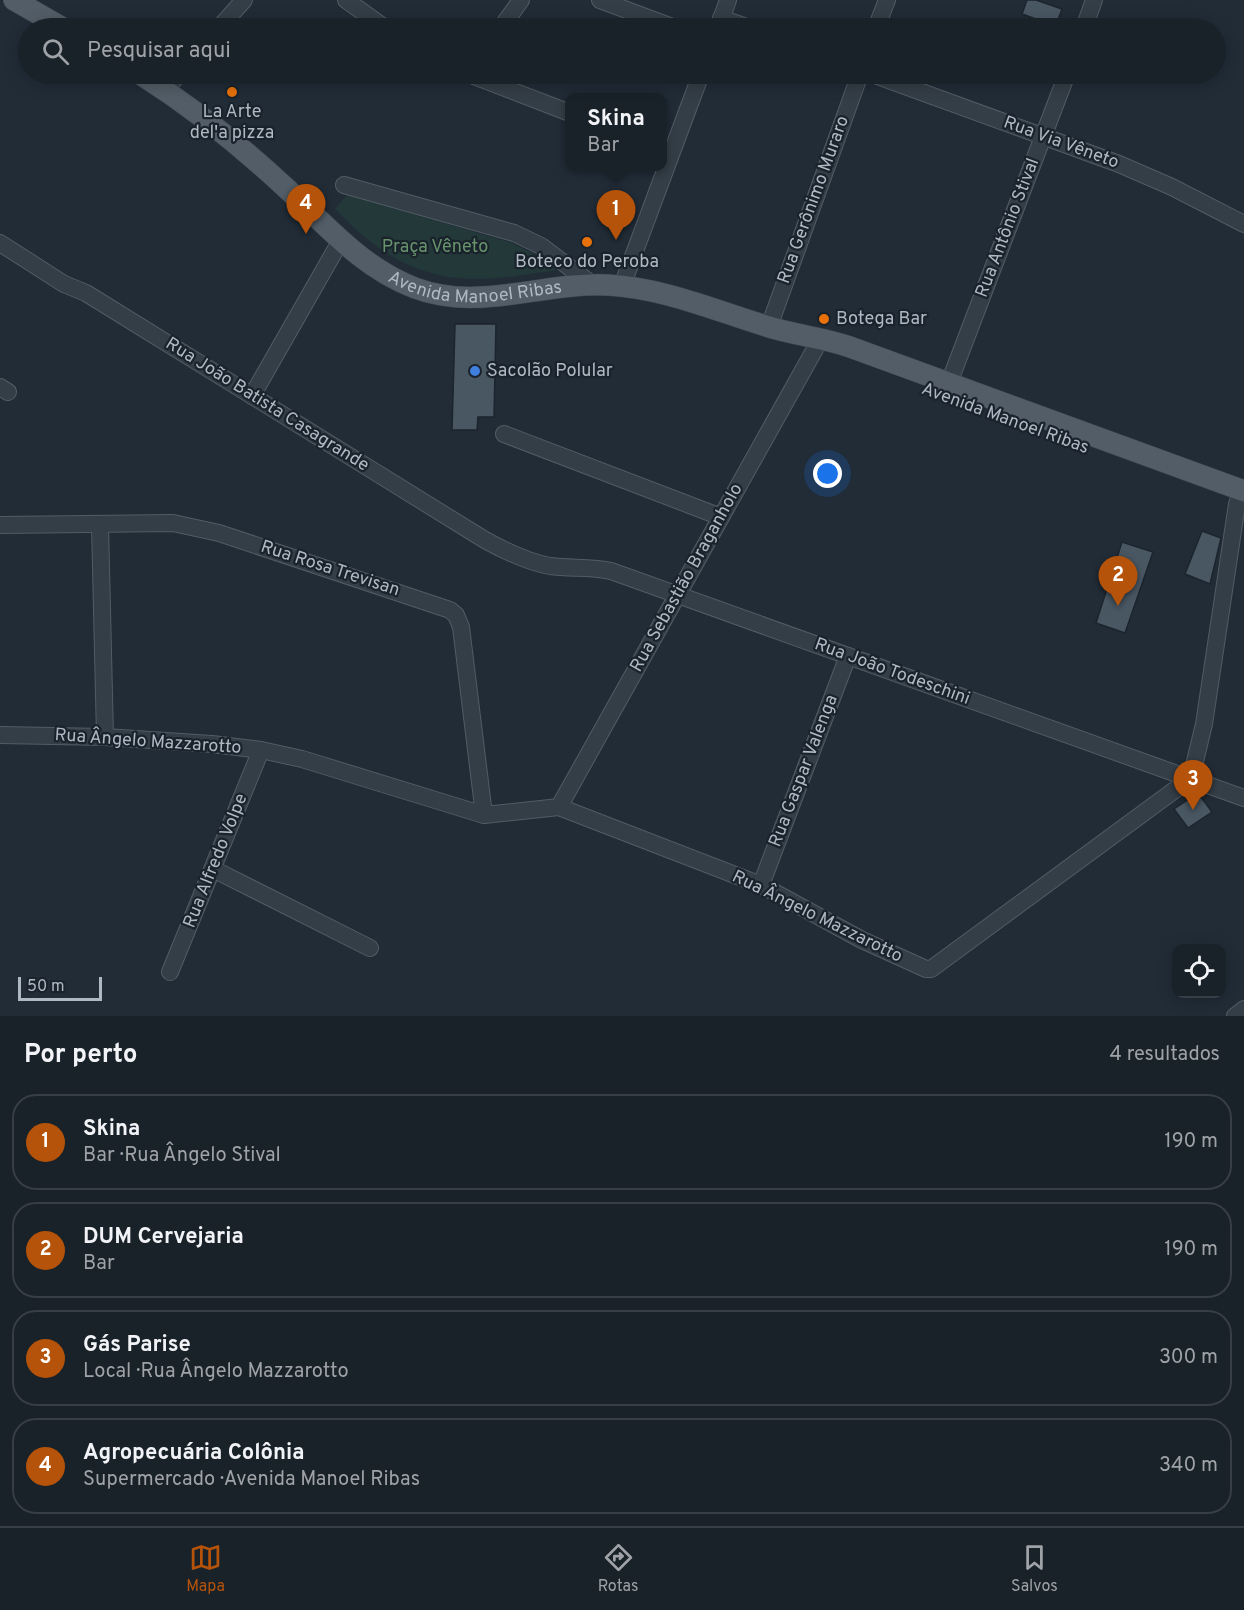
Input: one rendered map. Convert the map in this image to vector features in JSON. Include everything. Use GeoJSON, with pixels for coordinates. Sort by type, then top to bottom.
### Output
{"type":"FeatureCollection","features":[{"type":"Feature","properties":{"kind":"main road"},"geometry":{"type":"LineString","coordinates":[[14,0],[46,18]]}},
{"type":"Feature","properties":{"kind":"main road","name":"Avenida Manoel Ribas"},"geometry":{"type":"LineString","coordinates":[[156,84],[252,158],[341,240],[381,272],[412,287],[439,295],[486,298],[593,285],[622,286],[672,295],[769,327],[837,342],[949,383],[1242,498]]}},
{"type":"Feature","properties":{"kind":"main road","name":"Avenida Manoel Ribas"},"geometry":{"type":"LineString","coordinates":[[769,327],[814,349],[1242,498]]}},
{"type":"Feature","properties":{"kind":"street"},"geometry":{"type":"LineString","coordinates":[[228,18],[244,0]]}},
{"type":"Feature","properties":{"kind":"street"},"geometry":{"type":"LineString","coordinates":[[346,0],[371,18]]}},
{"type":"Feature","properties":{"kind":"street"},"geometry":{"type":"LineString","coordinates":[[508,18],[521,0]]}},
{"type":"Feature","properties":{"kind":"street"},"geometry":{"type":"LineString","coordinates":[[600,0],[648,18]]}},
{"type":"Feature","properties":{"kind":"street"},"geometry":{"type":"LineString","coordinates":[[721,18],[728,0]]}},
{"type":"Feature","properties":{"kind":"street"},"geometry":{"type":"LineString","coordinates":[[880,18],[887,0]]}},
{"type":"Feature","properties":{"kind":"street"},"geometry":{"type":"LineString","coordinates":[[1088,18],[1094,0]]}},
{"type":"Feature","properties":{"kind":"street"},"geometry":{"type":"LineString","coordinates":[[165,90],[170,84]]}},
{"type":"Feature","properties":{"kind":"street"},"geometry":{"type":"LineString","coordinates":[[495,84],[565,111]]}},
{"type":"Feature","properties":{"kind":"street"},"geometry":{"type":"LineString","coordinates":[[667,151],[697,84]]}},
{"type":"Feature","properties":{"kind":"street","name":"Rua Gerônimo Muraro"},"geometry":{"type":"LineString","coordinates":[[769,327],[856,84]]}},
{"type":"Feature","properties":{"kind":"street","name":"Rua Via Vêneto"},"geometry":{"type":"LineString","coordinates":[[900,84],[1155,179],[1244,224]]}},
{"type":"Feature","properties":{"kind":"street","name":"Rua Antônio Stival"},"geometry":{"type":"LineString","coordinates":[[949,383],[1063,84]]}},
{"type":"Feature","properties":{"kind":"street"},"geometry":{"type":"LineString","coordinates":[[622,286],[660,171]]}},
{"type":"Feature","properties":{"kind":"street"},"geometry":{"type":"LineString","coordinates":[[344,184],[514,234],[541,246],[593,285]]}},
{"type":"Feature","properties":{"kind":"street"},"geometry":{"type":"LineString","coordinates":[[252,396],[341,240]]}},
{"type":"Feature","properties":{"kind":"street","name":"Rua João Batista Casagrande"},"geometry":{"type":"LineString","coordinates":[[0,243],[64,284],[87,293],[485,540],[537,563]]}},
{"type":"Feature","properties":{"kind":"street","name":"Rua Sebastião Braganholo"},"geometry":{"type":"LineString","coordinates":[[559,807],[814,349]]}},
{"type":"Feature","properties":{"kind":"street"},"geometry":{"type":"LineString","coordinates":[[504,434],[721,517]]}},
{"type":"Feature","properties":{"kind":"street"},"geometry":{"type":"LineString","coordinates":[[1191,778],[1204,724],[1242,498]]}},
{"type":"Feature","properties":{"kind":"street","name":"Rua Rosa Trevisan"},"geometry":{"type":"LineString","coordinates":[[0,525],[100,525],[166,522],[200,527],[450,610],[456,615],[461,627],[484,814]]}},
{"type":"Feature","properties":{"kind":"street"},"geometry":{"type":"LineString","coordinates":[[100,525],[105,737]]}},
{"type":"Feature","properties":{"kind":"street","name":"Rua João Todeschini"},"geometry":{"type":"LineString","coordinates":[[537,563],[602,569],[1244,798]]}},
{"type":"Feature","properties":{"kind":"street","name":"Rua Gaspar Valenga"},"geometry":{"type":"LineString","coordinates":[[760,885],[848,656]]}},
{"type":"Feature","properties":{"kind":"street","name":"Rua Ângelo Mazzarotto"},"geometry":{"type":"LineString","coordinates":[[0,735],[197,742],[261,750],[302,759],[484,814],[559,807],[760,885],[882,950],[926,969],[931,969],[1191,778]]}},
{"type":"Feature","properties":{"kind":"street","name":"Rua Alfredo Volpe"},"geometry":{"type":"LineString","coordinates":[[170,972],[261,750]]}},
{"type":"Feature","properties":{"kind":"street"},"geometry":{"type":"LineString","coordinates":[[213,869],[370,948]]}},
{"type":"Feature","properties":{"kind":"street"},"geometry":{"type":"LineString","coordinates":[[1235,1016],[1244,1009]]}},
{"type":"Feature","properties":{"kind":"green space","name":"Praça Vêneto"},"geometry":{"type":"Polygon","coordinates":[[[347,195],[509,242],[532,253],[557,270],[484,279],[439,275],[417,269],[372,243],[335,209],[347,195]]]}},
{"type":"Feature","properties":{"kind":"building"},"geometry":{"type":"Polygon","coordinates":[[[1027,0],[1036,0],[1062,9],[1059,18],[1033,18],[1022,14],[1027,0]]]}},
{"type":"Feature","properties":{"kind":"building","name":"Sacolão Polular"},"geometry":{"type":"Polygon","coordinates":[[[455,324],[496,324],[494,417],[478,417],[477,430],[452,430],[455,324]]]}},
{"type":"Feature","properties":{"kind":"building"},"geometry":{"type":"Polygon","coordinates":[[[1202,531],[1221,538],[1210,584],[1185,574],[1202,531]]]}},
{"type":"Feature","properties":{"kind":"building"},"geometry":{"type":"Polygon","coordinates":[[[1122,542],[1153,552],[1125,633],[1096,623],[1122,542]]]}},
{"type":"Feature","properties":{"kind":"building"},"geometry":{"type":"Polygon","coordinates":[[[1198,793],[1212,812],[1188,828],[1174,809],[1198,793]]]}},
{"type":"Feature","properties":{"kind":"place","name":"La Arte del'a pizza"},"geometry":{"type":"Point","coordinates":[232,92]}},
{"type":"Feature","properties":{"kind":"place","name":"Agropecuária Colônia"},"geometry":{"type":"Point","coordinates":[306,234]}},
{"type":"Feature","properties":{"kind":"place","name":"Skina"},"geometry":{"type":"Point","coordinates":[616,240]}},
{"type":"Feature","properties":{"kind":"place","name":"Boteco do Peroba"},"geometry":{"type":"Point","coordinates":[587,242]}},
{"type":"Feature","properties":{"kind":"place","name":"Botega Bar"},"geometry":{"type":"Point","coordinates":[824,319]}},
{"type":"Feature","properties":{"kind":"place","name":"Sacolão Polular"},"geometry":{"type":"Point","coordinates":[475,371]}},
{"type":"Feature","properties":{"kind":"place","name":"DUM Cervejaria"},"geometry":{"type":"Point","coordinates":[1118,606]}},
{"type":"Feature","properties":{"kind":"place","name":"Gás Parise"},"geometry":{"type":"Point","coordinates":[1193,810]}}]}
